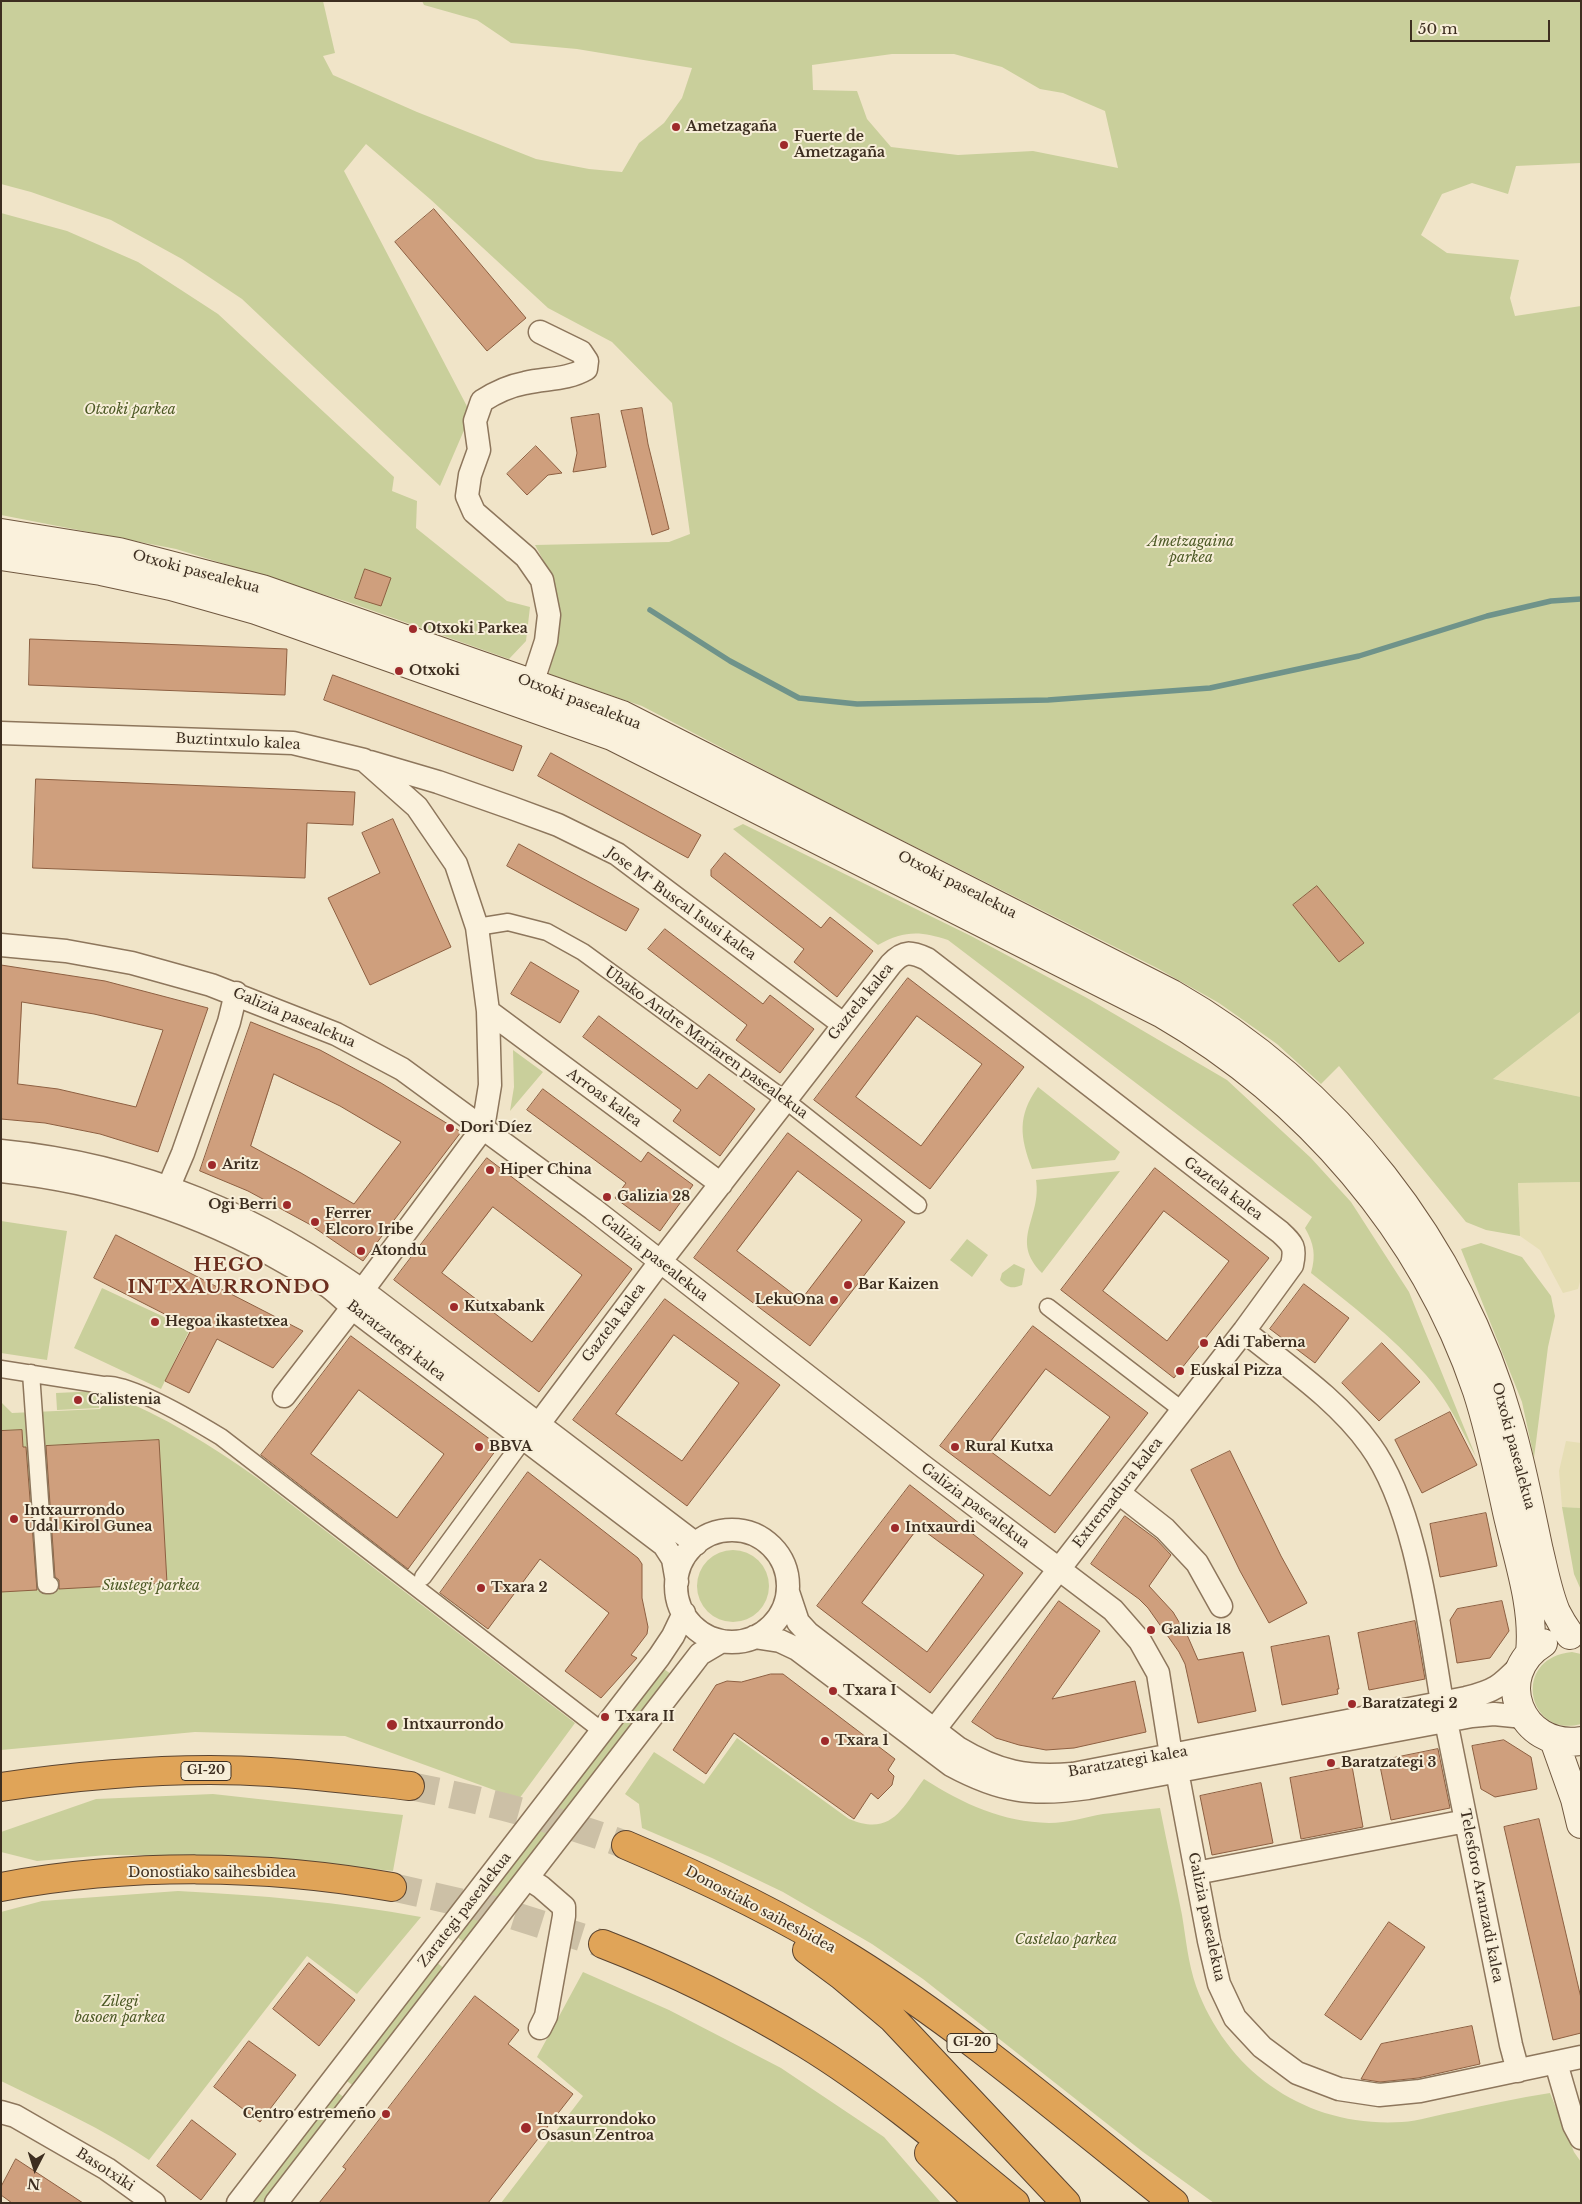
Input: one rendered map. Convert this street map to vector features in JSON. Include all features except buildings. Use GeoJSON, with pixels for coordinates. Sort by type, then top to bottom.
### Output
{"type":"FeatureCollection","features":[{"type":"Feature","properties":{"kind":"highway","name":"GI-20"},"geometry":{"type":"LineString","coordinates":[[1,1787],[100,1774],[168,1770],[269,1772],[410,1786]]}},
{"type":"Feature","properties":{"kind":"highway","name":"Donostiako saihesbidea"},"geometry":{"type":"LineString","coordinates":[[626,1845],[756,1904],[852,1959],[973,2044],[1174,2203]]}},
{"type":"Feature","properties":{"kind":"highway","name":"Donostiako saihesbidea"},"geometry":{"type":"LineString","coordinates":[[1,1887],[47,1878],[159,1870],[276,1871],[338,1877],[392,1887]]}},
{"type":"Feature","properties":{"kind":"highway"},"geometry":{"type":"LineString","coordinates":[[756,1904],[792,1940],[842,1976],[892,2018],[1066,2203]]}},
{"type":"Feature","properties":{"kind":"highway"},"geometry":{"type":"LineString","coordinates":[[603,1944],[661,1967],[748,2011],[804,2043],[877,2094],[1015,2203]]}},
{"type":"Feature","properties":{"kind":"highway"},"geometry":{"type":"LineString","coordinates":[[877,2094],[894,2120],[979,2203]]}},
{"type":"Feature","properties":{"kind":"main road","name":"Otxoki pasealekua"},"geometry":{"type":"LineString","coordinates":[[1,533],[119,552],[253,586],[636,722],[1172,994],[1210,1016],[1299,1084],[1342,1126],[1395,1190],[1426,1235],[1467,1310],[1498,1384],[1510,1426],[1547,1583],[1556,1610],[1575,1636]]}},
{"type":"Feature","properties":{"kind":"main road","name":"Otxoki pasealekua"},"geometry":{"type":"LineString","coordinates":[[1,556],[101,571],[171,586],[256,610],[612,736],[1161,1013],[1196,1033],[1239,1064],[1299,1116],[1326,1142],[1356,1176],[1377,1202],[1407,1246],[1447,1319],[1477,1390],[1490,1435],[1531,1620],[1526,1658],[1517,1679],[1517,1694],[1520,1710],[1524,1717]]}},
{"type":"Feature","properties":{"kind":"main road"},"geometry":{"type":"LineString","coordinates":[[1526,1658],[1542,1643],[1555,1637],[1575,1636]]}},
{"type":"Feature","properties":{"kind":"main road"},"geometry":{"type":"LineString","coordinates":[[1524,1717],[1539,1732],[1568,1740],[1575,1799],[1581,1824]]}},
{"type":"Feature","properties":{"kind":"street"},"geometry":{"type":"LineString","coordinates":[[532,684],[546,642],[549,615],[542,580],[526,557],[474,512],[467,496],[470,475],[479,450],[475,421],[482,401],[502,389],[526,383],[574,376],[586,369],[587,361],[581,352],[540,332]]}},
{"type":"Feature","properties":{"kind":"street","name":"Buztintxulo kalea"},"geometry":{"type":"LineString","coordinates":[[1,733],[293,743],[364,760],[418,807],[456,864],[477,927],[488,1011],[490,1085],[483,1128]]}},
{"type":"Feature","properties":{"kind":"street","name":"Jose Mª Buscal Isusi kalea"},"geometry":{"type":"LineString","coordinates":[[364,760],[438,782],[521,811],[558,825],[617,854],[843,1024]]}},
{"type":"Feature","properties":{"kind":"street","name":"Ubako Andre Mariaren pasealekua"},"geometry":{"type":"LineString","coordinates":[[477,927],[508,922],[547,932],[583,952],[784,1100],[918,1205]]}},
{"type":"Feature","properties":{"kind":"street","name":"Galizia pasealekua"},"geometry":{"type":"LineString","coordinates":[[1,945],[66,951],[132,963],[236,993],[336,1034],[402,1068],[593,1209],[1113,1610],[1140,1641],[1158,1673],[1174,1763],[1219,1984],[1236,2018],[1262,2047],[1297,2073],[1339,2089],[1379,2095],[1420,2091],[1581,2057]]}},
{"type":"Feature","properties":{"kind":"street","name":"Gaztela kalea"},"geometry":{"type":"LineString","coordinates":[[531,1432],[784,1100],[898,956],[912,953],[927,959],[1280,1232],[1291,1242],[1295,1252]]}},
{"type":"Feature","properties":{"kind":"street"},"geometry":{"type":"LineString","coordinates":[[94,1186],[101,1179],[155,1194],[169,1186],[226,1031],[236,993]]}},
{"type":"Feature","properties":{"kind":"street","name":"Arroas kalea"},"geometry":{"type":"LineString","coordinates":[[488,1011],[721,1184]]}},
{"type":"Feature","properties":{"kind":"street"},"geometry":{"type":"LineString","coordinates":[[284,1396],[483,1128]]}},
{"type":"Feature","properties":{"kind":"street","name":"Baratzategi kalea"},"geometry":{"type":"LineString","coordinates":[[1,1151],[34,1154],[102,1166],[169,1186],[240,1216],[283,1239],[357,1299],[531,1432],[664,1544],[673,1559],[677,1582]]}},
{"type":"Feature","properties":{"kind":"street","name":"Baratzategi kalea"},"geometry":{"type":"LineString","coordinates":[[1,1171],[94,1186],[159,1203],[268,1252],[330,1288],[357,1299]]}},
{"type":"Feature","properties":{"kind":"street","name":"Extremadura kalea"},"geometry":{"type":"LineString","coordinates":[[934,1730],[1244,1331],[1292,1265],[1295,1252]]}},
{"type":"Feature","properties":{"kind":"street"},"geometry":{"type":"LineString","coordinates":[[1048,1307],[1182,1410]]}},
{"type":"Feature","properties":{"kind":"street","name":"Telesforo Aranzadi kalea"},"geometry":{"type":"LineString","coordinates":[[1244,1331],[1336,1405],[1379,1458],[1396,1496],[1421,1579],[1444,1711],[1510,2045],[1518,2071]]}},
{"type":"Feature","properties":{"kind":"street"},"geometry":{"type":"LineString","coordinates":[[1,1369],[106,1388],[112,1383],[158,1403],[221,1437],[602,1731]]}},
{"type":"Feature","properties":{"kind":"street"},"geometry":{"type":"LineString","coordinates":[[31,1373],[46,1585],[50,1585]]}},
{"type":"Feature","properties":{"kind":"street"},"geometry":{"type":"LineString","coordinates":[[423,1577],[531,1432]]}},
{"type":"Feature","properties":{"kind":"street","name":"Baratzategi kalea"},"geometry":{"type":"LineString","coordinates":[[531,1432],[696,1544]]}},
{"type":"Feature","properties":{"kind":"street"},"geometry":{"type":"LineString","coordinates":[[1119,1493],[1165,1529],[1197,1563],[1221,1606]]}},
{"type":"Feature","properties":{"kind":"street"},"geometry":{"type":"LineString","coordinates":[[725,1530],[740,1530],[757,1536],[770,1544],[783,1562],[788,1576],[788,1592],[786,1602],[779,1617],[768,1629],[744,1640],[722,1641],[698,1630],[684,1613],[678,1596],[677,1582],[684,1558],[696,1544],[709,1535],[725,1530]]}},
{"type":"Feature","properties":{"kind":"street","name":"Baratzategi kalea"},"geometry":{"type":"LineString","coordinates":[[788,1592],[798,1622],[808,1633],[934,1730],[980,1761],[1002,1770],[1026,1775],[1073,1774],[1174,1763],[1444,1711],[1501,1685],[1526,1658]]}},
{"type":"Feature","properties":{"kind":"street","name":"Zarategi pasealekua"},"geometry":{"type":"LineString","coordinates":[[238,2203],[664,1650],[684,1613]]}},
{"type":"Feature","properties":{"kind":"street","name":"Baratzategi kalea"},"geometry":{"type":"LineString","coordinates":[[754,1637],[780,1641],[797,1649],[951,1765],[996,1786],[1021,1792],[1046,1793],[1066,1791],[1077,1784],[1162,1766],[1168,1762],[1174,1763]]}},
{"type":"Feature","properties":{"kind":"street"},"geometry":{"type":"LineString","coordinates":[[276,2203],[700,1654],[722,1641]]}},
{"type":"Feature","properties":{"kind":"street","name":"Baratzategi kalea"},"geometry":{"type":"LineString","coordinates":[[1444,1711],[1524,1717]]}},
{"type":"Feature","properties":{"kind":"street"},"geometry":{"type":"LineString","coordinates":[[1196,1873],[1466,1821]]}},
{"type":"Feature","properties":{"kind":"street"},"geometry":{"type":"LineString","coordinates":[[527,1878],[542,1887],[564,1907],[546,2016],[540,2028]]}},
{"type":"Feature","properties":{"kind":"street"},"geometry":{"type":"LineString","coordinates":[[1556,2063],[1574,2125],[1581,2138]]}},
{"type":"Feature","properties":{"kind":"street","name":"Basotxiki"},"geometry":{"type":"LineString","coordinates":[[1,2112],[15,2116],[107,2169],[154,2203]]}},
{"type":"Feature","properties":{"kind":"shaded area"},"geometry":{"type":"Polygon","coordinates":[[[1581,1011],[1581,1097],[1493,1079],[1581,1011]]]}},
{"type":"Feature","properties":{"kind":"shaded area"},"geometry":{"type":"Polygon","coordinates":[[[1581,1182],[1581,1278],[1578,1289],[1563,1293],[1540,1250],[1520,1236],[1518,1183],[1581,1182]]]}},
{"type":"Feature","properties":{"kind":"shaded area"},"geometry":{"type":"Polygon","coordinates":[[[1566,1441],[1581,1443],[1581,1508],[1562,1507],[1559,1471],[1566,1441]]]}},
{"type":"Feature","properties":{"kind":"green space","name":"Ametzagaina parkea"},"geometry":{"type":"Polygon","coordinates":[[[1,1],[323,1],[335,53],[323,56],[333,75],[417,112],[536,159],[589,169],[622,172],[639,143],[664,123],[682,98],[692,68],[577,49],[511,43],[477,20],[424,5],[422,1],[1581,1],[1581,163],[1516,166],[1508,194],[1472,183],[1442,194],[1421,235],[1447,253],[1519,260],[1510,298],[1515,316],[1581,306],[1581,1011],[1493,1079],[1581,1097],[1581,1182],[1518,1183],[1520,1236],[1486,1230],[1466,1222],[1339,1066],[1321,1084],[1277,1044],[1219,1003],[1157,968],[814,796],[642,706],[549,674],[559,620],[554,580],[535,545],[669,542],[690,534],[672,403],[612,342],[548,308],[430,199],[366,144],[344,171],[471,414],[440,486],[242,299],[182,259],[111,220],[31,192],[1,184],[1,1]],[[892,54],[812,65],[813,90],[857,91],[867,119],[891,147],[958,155],[1033,151],[1118,168],[1105,111],[1063,93],[1040,89],[1002,67],[954,54],[892,54]]]}},
{"type":"Feature","properties":{"kind":"green space","name":"Otxoki parkea"},"geometry":{"type":"Polygon","coordinates":[[[1,213],[67,231],[138,262],[218,314],[394,477],[392,491],[417,501],[416,528],[507,601],[530,607],[526,641],[509,659],[348,602],[176,549],[1,515],[1,213]]]}},
{"type":"Feature","properties":{"kind":"green space"},"geometry":{"type":"Polygon","coordinates":[[[743,824],[971,936],[1087,998],[1227,1080],[1311,1158],[1351,1202],[1409,1292],[1476,1457],[1447,1404],[1426,1375],[1385,1334],[1311,1273],[1313,1250],[1305,1228],[1312,1217],[948,940],[929,935],[904,934],[878,945],[733,829],[743,824]]]}},
{"type":"Feature","properties":{"kind":"green space"},"geometry":{"type":"Polygon","coordinates":[[[513,1050],[543,1072],[510,1111],[514,1087],[513,1050]]]}},
{"type":"Feature","properties":{"kind":"green space"},"geometry":{"type":"Polygon","coordinates":[[[1038,1087],[1120,1152],[1115,1160],[1032,1169],[1025,1147],[1023,1127],[1027,1108],[1038,1087]]]}},
{"type":"Feature","properties":{"kind":"green space"},"geometry":{"type":"Polygon","coordinates":[[[1120,1171],[1042,1273],[1028,1250],[1027,1239],[1037,1194],[1036,1180],[1120,1171]]]}},
{"type":"Feature","properties":{"kind":"green space"},"geometry":{"type":"Polygon","coordinates":[[[1,1221],[67,1231],[47,1360],[1,1353],[1,1221]]]}},
{"type":"Feature","properties":{"kind":"green space"},"geometry":{"type":"Polygon","coordinates":[[[967,1239],[988,1255],[972,1277],[950,1260],[967,1239]]]}},
{"type":"Feature","properties":{"kind":"green space"},"geometry":{"type":"Polygon","coordinates":[[[1481,1243],[1522,1257],[1551,1296],[1555,1316],[1548,1347],[1534,1458],[1522,1402],[1461,1249],[1481,1243]]]}},
{"type":"Feature","properties":{"kind":"green space"},"geometry":{"type":"Polygon","coordinates":[[[1014,1264],[1025,1269],[1022,1285],[1010,1287],[1000,1280],[1002,1273],[1014,1264]]]}},
{"type":"Feature","properties":{"kind":"green space"},"geometry":{"type":"Polygon","coordinates":[[[102,1288],[190,1329],[161,1389],[74,1348],[102,1288]]]}},
{"type":"Feature","properties":{"kind":"green space","name":"Calistenia"},"geometry":{"type":"Polygon","coordinates":[[[99,1391],[99,1408],[57,1410],[56,1393],[99,1391]]]}},
{"type":"Feature","properties":{"kind":"green space","name":"Siustegi parkea"},"geometry":{"type":"Polygon","coordinates":[[[111,1395],[150,1412],[186,1432],[257,1478],[575,1723],[519,1799],[345,1736],[195,1732],[1,1750],[1,1402],[12,1413],[100,1409],[111,1395]]]}},
{"type":"Feature","properties":{"kind":"green space"},"geometry":{"type":"Polygon","coordinates":[[[1562,1507],[1581,1508],[1581,1590],[1574,1574],[1562,1507]]]}},
{"type":"Feature","properties":{"kind":"green space"},"geometry":{"type":"Polygon","coordinates":[[[733,1550],[753,1556],[763,1566],[769,1586],[763,1606],[753,1616],[733,1622],[713,1616],[703,1606],[697,1586],[703,1566],[713,1556],[733,1550]]]}},
{"type":"Feature","properties":{"kind":"green space"},"geometry":{"type":"Polygon","coordinates":[[[1572,1652],[1581,1654],[1581,1724],[1563,1725],[1549,1720],[1539,1709],[1533,1696],[1534,1681],[1540,1668],[1552,1657],[1572,1652]]]}},
{"type":"Feature","properties":{"kind":"green space"},"geometry":{"type":"Polygon","coordinates":[[[658,1665],[671,1674],[466,1944],[456,1936],[658,1665]]]}},
{"type":"Feature","properties":{"kind":"green space","name":"Castelao parkea"},"geometry":{"type":"Polygon","coordinates":[[[737,1738],[849,1819],[864,1824],[886,1822],[894,1817],[924,1779],[969,1804],[984,1810],[1032,1822],[1063,1822],[1103,1814],[1160,1808],[1182,1915],[1189,1960],[1196,1986],[1210,2017],[1228,2045],[1250,2069],[1276,2089],[1304,2105],[1335,2116],[1367,2121],[1402,2122],[1550,2093],[1574,2152],[1581,2162],[1581,2203],[1214,2203],[1143,2152],[923,1979],[872,1944],[783,1892],[712,1858],[642,1828],[639,1804],[625,1794],[654,1752],[704,1784],[737,1738]]]}},
{"type":"Feature","properties":{"kind":"green space"},"geometry":{"type":"Polygon","coordinates":[[[213,1794],[403,1815],[393,1871],[244,1856],[107,1855],[37,1861],[1,1852],[1,1832],[96,1799],[213,1794]]]}},
{"type":"Feature","properties":{"kind":"green space","name":"Zilegi basoen parkea"},"geometry":{"type":"Polygon","coordinates":[[[178,1891],[300,1900],[421,1917],[357,1994],[307,1956],[149,2160],[95,2128],[1,2081],[1,1912],[42,1901],[178,1891]]]}},
{"type":"Feature","properties":{"kind":"green space"},"geometry":{"type":"Polygon","coordinates":[[[435,1961],[446,1970],[355,2087],[344,2079],[435,1961]]]}},
{"type":"Feature","properties":{"kind":"green space"},"geometry":{"type":"Polygon","coordinates":[[[583,1972],[669,2010],[781,2068],[884,2137],[941,2203],[501,2203],[583,2096],[537,2057],[583,1972]]]}},
{"type":"Feature","properties":{"kind":"green space"},"geometry":{"type":"Polygon","coordinates":[[[336,2091],[346,2099],[266,2203],[250,2203],[336,2091]]]}},
{"type":"Feature","properties":{"kind":"waterway"},"geometry":{"type":"LineString","coordinates":[[650,610],[730,661],[799,698],[857,704],[1048,700],[1210,688],[1359,656],[1487,616],[1551,601],[1581,599]]}},
{"type":"Feature","properties":{"kind":"tunnel"},"geometry":{"type":"LineString","coordinates":[[410,1786],[465,1797],[519,1811],[626,1845]]}},
{"type":"Feature","properties":{"kind":"tunnel"},"geometry":{"type":"LineString","coordinates":[[392,1887],[499,1911],[603,1944]]}},
{"type":"Feature","properties":{"kind":"place","name":"Ametzagaña"},"geometry":{"type":"Point","coordinates":[676,127]}},
{"type":"Feature","properties":{"kind":"place","name":"Fuerte de Ametzagaña"},"geometry":{"type":"Point","coordinates":[784,145]}},
{"type":"Feature","properties":{"kind":"place","name":"Otxoki Parkea"},"geometry":{"type":"Point","coordinates":[413,629]}},
{"type":"Feature","properties":{"kind":"place","name":"Otxoki"},"geometry":{"type":"Point","coordinates":[399,671]}},
{"type":"Feature","properties":{"kind":"place","name":"Dori Díez"},"geometry":{"type":"Point","coordinates":[450,1128]}},
{"type":"Feature","properties":{"kind":"place","name":"Aritz"},"geometry":{"type":"Point","coordinates":[212,1165]}},
{"type":"Feature","properties":{"kind":"place","name":"Hiper China"},"geometry":{"type":"Point","coordinates":[490,1170]}},
{"type":"Feature","properties":{"kind":"place","name":"Galizia 28"},"geometry":{"type":"Point","coordinates":[607,1197]}},
{"type":"Feature","properties":{"kind":"place","name":"Ogi Berri"},"geometry":{"type":"Point","coordinates":[287,1205]}},
{"type":"Feature","properties":{"kind":"place","name":"Ferrer Elcoro Iribe"},"geometry":{"type":"Point","coordinates":[315,1222]}},
{"type":"Feature","properties":{"kind":"place","name":"Atondu"},"geometry":{"type":"Point","coordinates":[361,1251]}},
{"type":"Feature","properties":{"kind":"place","name":"Bar Kaizen"},"geometry":{"type":"Point","coordinates":[848,1285]}},
{"type":"Feature","properties":{"kind":"place","name":"LekuOna"},"geometry":{"type":"Point","coordinates":[834,1300]}},
{"type":"Feature","properties":{"kind":"place","name":"Kutxabank"},"geometry":{"type":"Point","coordinates":[454,1307]}},
{"type":"Feature","properties":{"kind":"place","name":"Hegoa ikastetxea"},"geometry":{"type":"Point","coordinates":[155,1322]}},
{"type":"Feature","properties":{"kind":"place","name":"Adi Taberna"},"geometry":{"type":"Point","coordinates":[1204,1343]}},
{"type":"Feature","properties":{"kind":"place","name":"Euskal Pizza"},"geometry":{"type":"Point","coordinates":[1180,1371]}},
{"type":"Feature","properties":{"kind":"place","name":"Calistenia"},"geometry":{"type":"Point","coordinates":[78,1400]}},
{"type":"Feature","properties":{"kind":"place","name":"BBVA"},"geometry":{"type":"Point","coordinates":[479,1447]}},
{"type":"Feature","properties":{"kind":"place","name":"Rural Kutxa"},"geometry":{"type":"Point","coordinates":[955,1447]}},
{"type":"Feature","properties":{"kind":"place","name":"Intxaurrondo Udal Kirol Gunea"},"geometry":{"type":"Point","coordinates":[14,1519]}},
{"type":"Feature","properties":{"kind":"place","name":"Intxaurdi"},"geometry":{"type":"Point","coordinates":[895,1528]}},
{"type":"Feature","properties":{"kind":"place","name":"Txara 2"},"geometry":{"type":"Point","coordinates":[481,1588]}},
{"type":"Feature","properties":{"kind":"place","name":"Galizia 18"},"geometry":{"type":"Point","coordinates":[1151,1630]}},
{"type":"Feature","properties":{"kind":"place","name":"Txara I"},"geometry":{"type":"Point","coordinates":[833,1691]}},
{"type":"Feature","properties":{"kind":"place","name":"Baratzategi 2"},"geometry":{"type":"Point","coordinates":[1352,1704]}},
{"type":"Feature","properties":{"kind":"place","name":"Txara II"},"geometry":{"type":"Point","coordinates":[605,1717]}},
{"type":"Feature","properties":{"kind":"place","name":"Intxaurrondo"},"geometry":{"type":"Point","coordinates":[392,1725]}},
{"type":"Feature","properties":{"kind":"place","name":"Txara 1"},"geometry":{"type":"Point","coordinates":[825,1741]}},
{"type":"Feature","properties":{"kind":"place","name":"Baratzategi 3"},"geometry":{"type":"Point","coordinates":[1331,1763]}},
{"type":"Feature","properties":{"kind":"place","name":"Centro estremeño"},"geometry":{"type":"Point","coordinates":[386,2114]}},
{"type":"Feature","properties":{"kind":"place","name":"Intxaurrondoko Osasun Zentroa"},"geometry":{"type":"Point","coordinates":[526,2128]}},
{"type":"Feature","properties":{"kind":"district","name":"HEGO INTXAURRONDO"},"geometry":{"type":"Point","coordinates":[229,1277]}}]}
